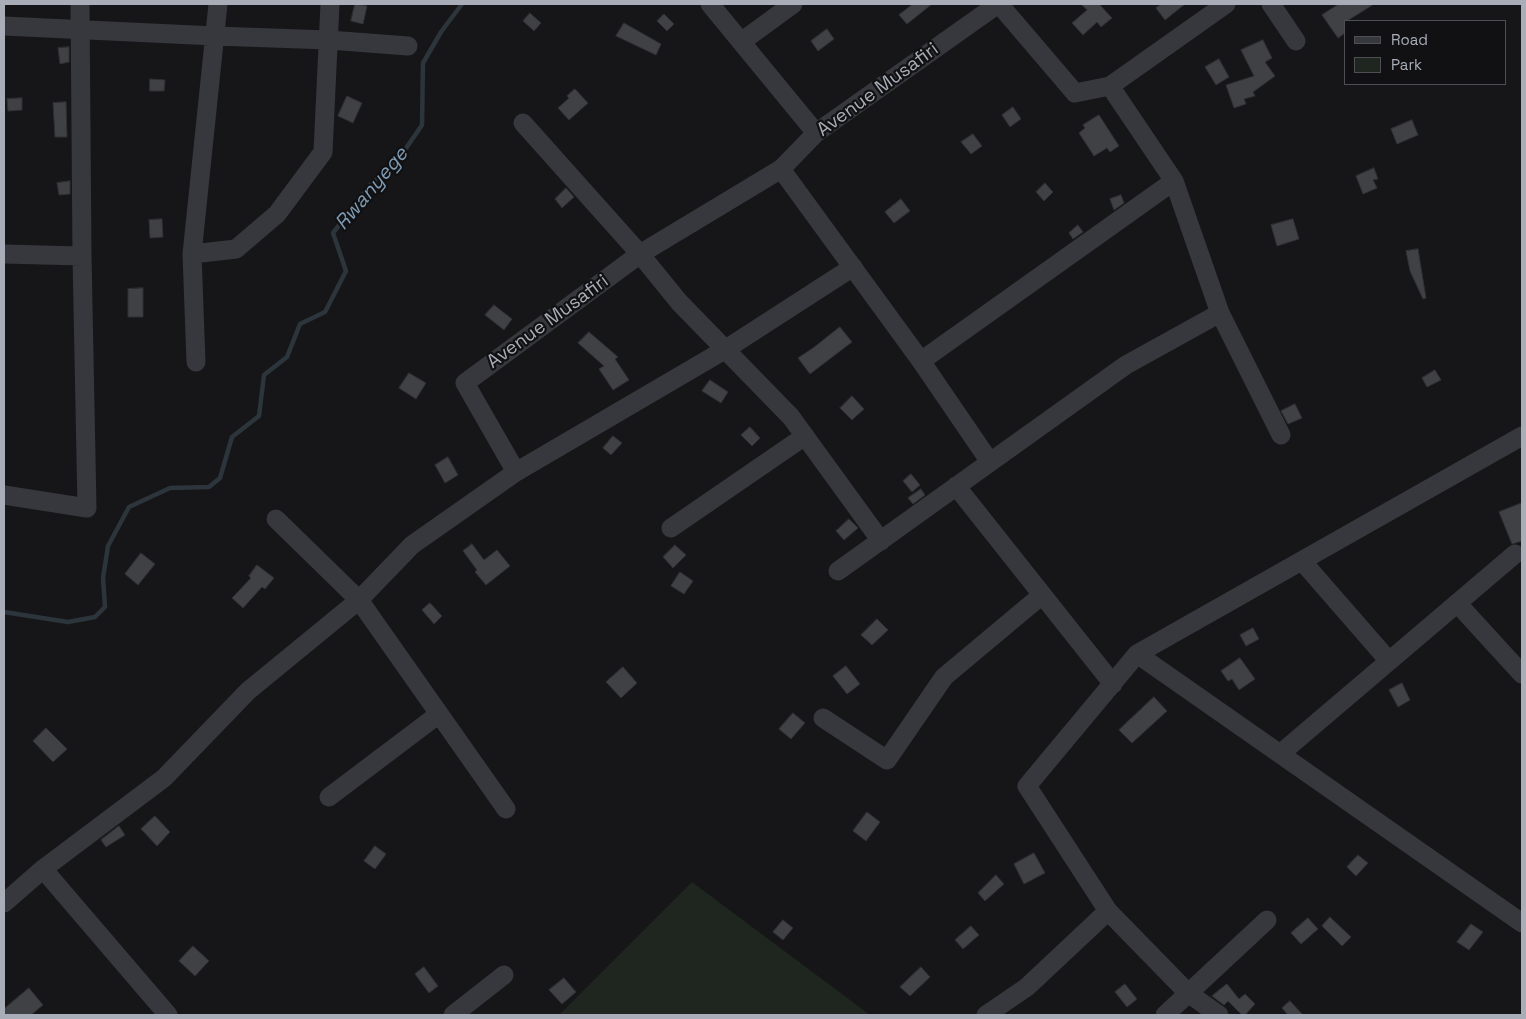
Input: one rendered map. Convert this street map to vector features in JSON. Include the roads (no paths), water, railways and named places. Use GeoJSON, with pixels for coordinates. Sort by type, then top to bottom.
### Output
{"type":"FeatureCollection","features":[{"type":"Feature","properties":{"kind":"street"},"geometry":{"type":"LineString","coordinates":[[4,496],[87,508],[80,4]]}},
{"type":"Feature","properties":{"kind":"street"},"geometry":{"type":"LineString","coordinates":[[196,362],[192,254],[218,4]]}},
{"type":"Feature","properties":{"kind":"street"},"geometry":{"type":"LineString","coordinates":[[192,254],[236,249],[276,214],[323,152],[330,4]]}},
{"type":"Feature","properties":{"kind":"street"},"geometry":{"type":"LineString","coordinates":[[710,4],[816,133]]}},
{"type":"Feature","properties":{"kind":"street"},"geometry":{"type":"LineString","coordinates":[[741,42],[793,4]]}},
{"type":"Feature","properties":{"kind":"street"},"geometry":{"type":"LineString","coordinates":[[998,4],[1075,93],[1110,86],[1226,4]]}},
{"type":"Feature","properties":{"kind":"street","name":"Avenue Musafiri"},"geometry":{"type":"LineString","coordinates":[[516,472],[465,382],[640,254],[780,169],[816,133],[998,4]]}},
{"type":"Feature","properties":{"kind":"street"},"geometry":{"type":"LineString","coordinates":[[1271,4],[1296,41]]}},
{"type":"Feature","properties":{"kind":"street"},"geometry":{"type":"LineString","coordinates":[[4,26],[328,40],[408,46]]}},
{"type":"Feature","properties":{"kind":"street"},"geometry":{"type":"LineString","coordinates":[[1110,86],[1174,181],[1220,313],[1281,436]]}},
{"type":"Feature","properties":{"kind":"street"},"geometry":{"type":"LineString","coordinates":[[523,123],[640,254],[679,302],[791,416],[881,540]]}},
{"type":"Feature","properties":{"kind":"street"},"geometry":{"type":"LineString","coordinates":[[780,169],[921,361],[990,462]]}},
{"type":"Feature","properties":{"kind":"street"},"geometry":{"type":"LineString","coordinates":[[921,361],[1174,181]]}},
{"type":"Feature","properties":{"kind":"street"},"geometry":{"type":"LineString","coordinates":[[4,254],[82,256]]}},
{"type":"Feature","properties":{"kind":"street"},"geometry":{"type":"LineString","coordinates":[[4,903],[43,868],[164,778],[248,692],[359,600],[412,545],[516,472],[726,349],[853,267]]}},
{"type":"Feature","properties":{"kind":"street"},"geometry":{"type":"LineString","coordinates":[[838,571],[1126,365],[1220,313]]}},
{"type":"Feature","properties":{"kind":"street"},"geometry":{"type":"LineString","coordinates":[[671,528],[805,436]]}},
{"type":"Feature","properties":{"kind":"street"},"geometry":{"type":"LineString","coordinates":[[1219,1015],[1188,993],[1108,911],[1027,786],[1137,654],[1522,436]]}},
{"type":"Feature","properties":{"kind":"street"},"geometry":{"type":"LineString","coordinates":[[956,486],[1112,684]]}},
{"type":"Feature","properties":{"kind":"street"},"geometry":{"type":"LineString","coordinates":[[276,519],[359,600],[506,808]]}},
{"type":"Feature","properties":{"kind":"street"},"geometry":{"type":"LineString","coordinates":[[1280,754],[1515,554]]}},
{"type":"Feature","properties":{"kind":"street"},"geometry":{"type":"LineString","coordinates":[[1302,561],[1389,661]]}},
{"type":"Feature","properties":{"kind":"street"},"geometry":{"type":"LineString","coordinates":[[823,718],[887,760],[944,677],[1042,595]]}},
{"type":"Feature","properties":{"kind":"street"},"geometry":{"type":"LineString","coordinates":[[1457,604],[1522,674]]}},
{"type":"Feature","properties":{"kind":"street"},"geometry":{"type":"LineString","coordinates":[[1137,654],[1522,923]]}},
{"type":"Feature","properties":{"kind":"street"},"geometry":{"type":"LineString","coordinates":[[329,797],[439,714]]}},
{"type":"Feature","properties":{"kind":"street"},"geometry":{"type":"LineString","coordinates":[[43,868],[168,1015]]}},
{"type":"Feature","properties":{"kind":"street"},"geometry":{"type":"LineString","coordinates":[[986,1015],[1027,987],[1108,911]]}},
{"type":"Feature","properties":{"kind":"street"},"geometry":{"type":"LineString","coordinates":[[1165,1015],[1267,920]]}},
{"type":"Feature","properties":{"kind":"street"},"geometry":{"type":"LineString","coordinates":[[453,1015],[504,975]]}},
{"type":"Feature","properties":{"kind":"waterway","name":"Rwanyege"},"geometry":{"type":"LineString","coordinates":[[4,612],[68,622],[95,617],[105,607],[103,578],[108,546],[129,507],[170,488],[209,487],[220,478],[232,437],[259,416],[264,375],[287,357],[300,324],[325,312],[346,271],[333,233],[371,184],[398,160],[422,125],[423,63],[441,32],[462,4]]}}]}
